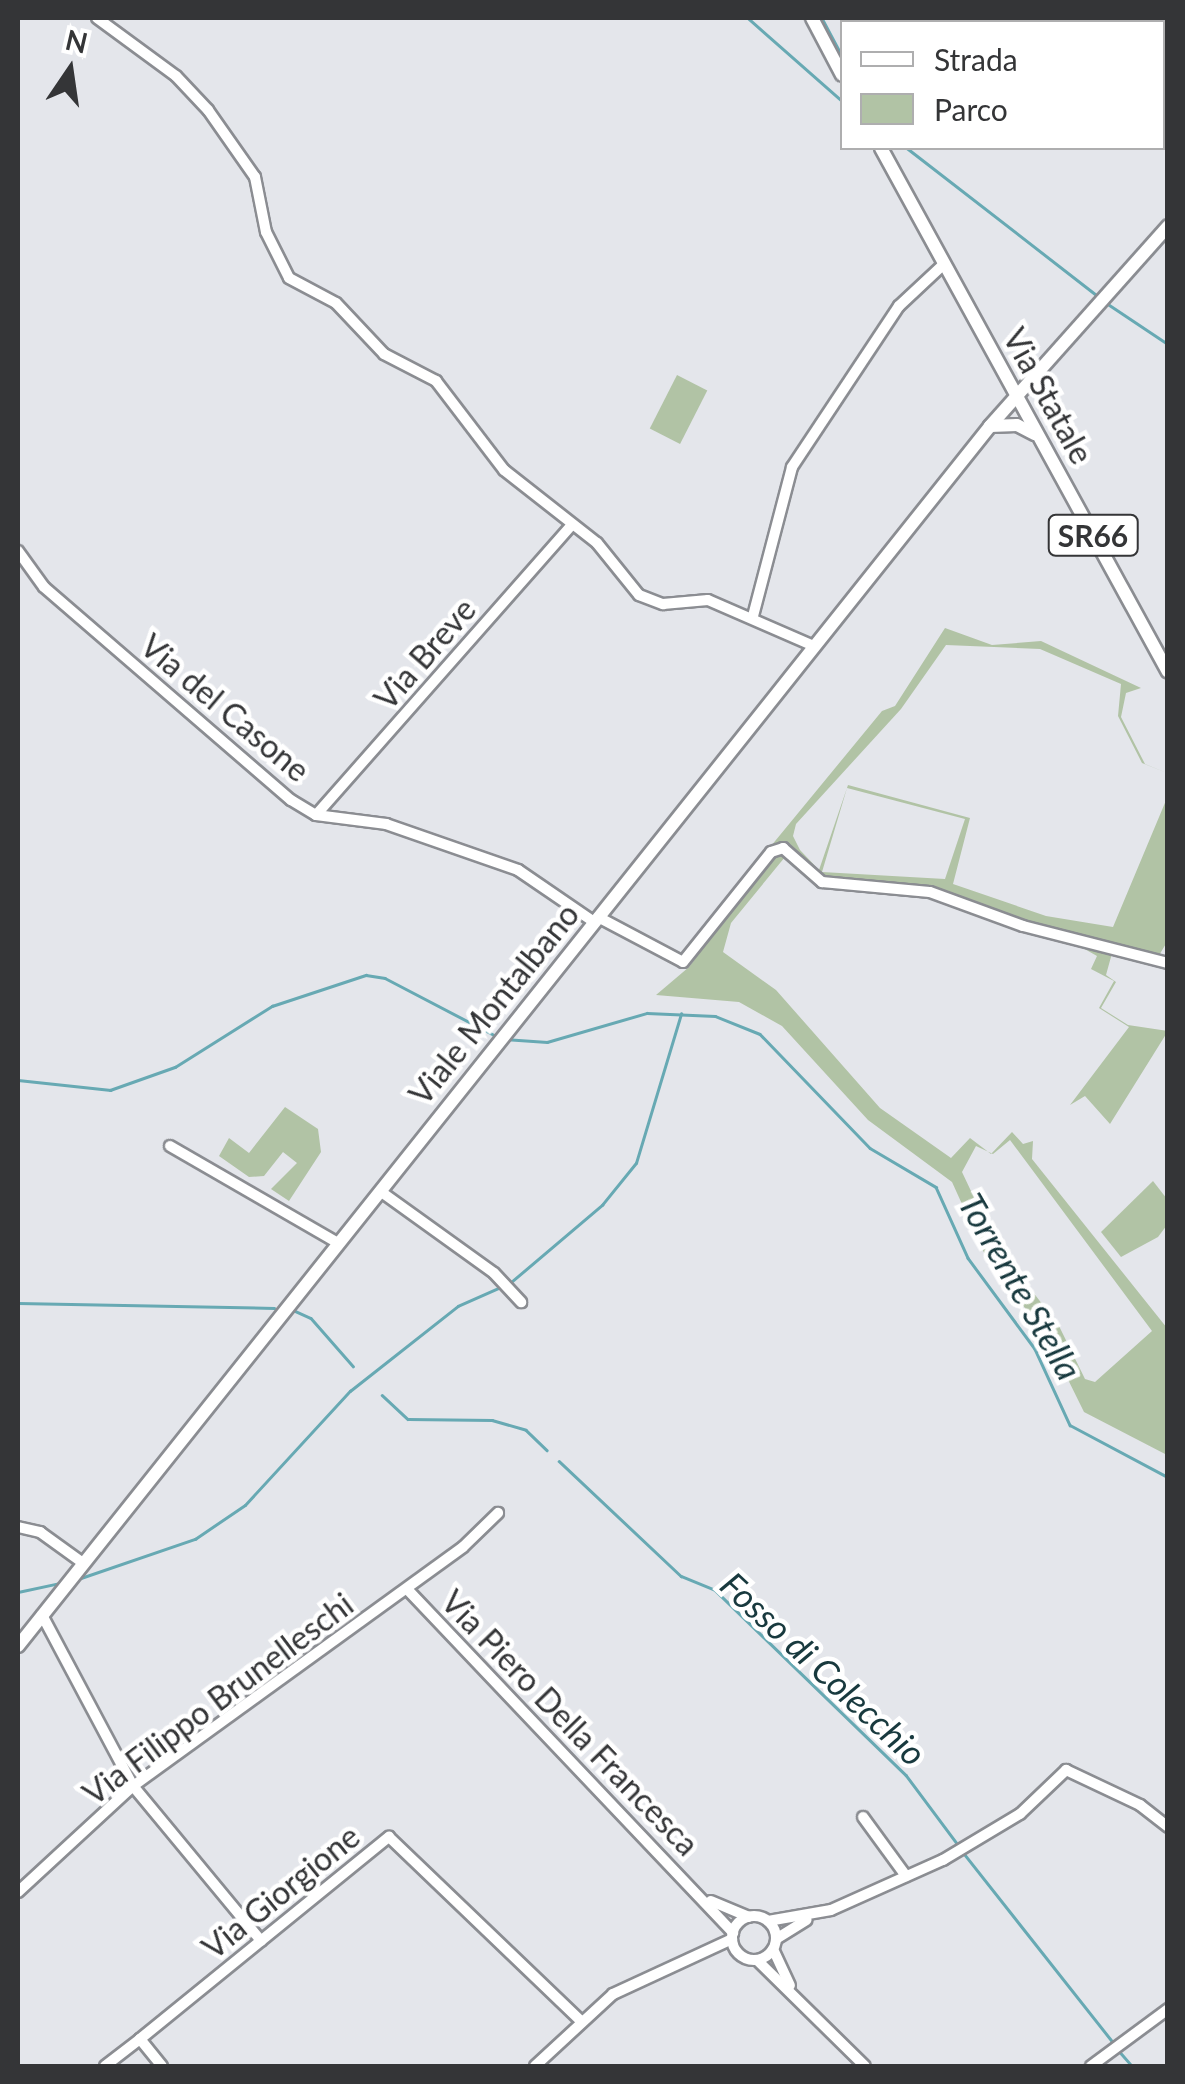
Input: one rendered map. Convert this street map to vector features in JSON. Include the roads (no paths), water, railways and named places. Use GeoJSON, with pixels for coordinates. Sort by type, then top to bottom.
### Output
{"type":"FeatureCollection","features":[{"type":"Feature","properties":{"kind":"main road"},"geometry":{"type":"LineString","coordinates":[[812,18],[840,71]]}},
{"type":"Feature","properties":{"kind":"main road","name":"Via Statale"},"geometry":{"type":"LineString","coordinates":[[882,150],[1168,672]]}},
{"type":"Feature","properties":{"kind":"main road","name":"Viale Montalbano"},"geometry":{"type":"LineString","coordinates":[[18,1646],[990,426],[1168,226]]}},
{"type":"Feature","properties":{"kind":"main road"},"geometry":{"type":"LineString","coordinates":[[990,426],[1017,425],[1041,439]]}},
{"type":"Feature","properties":{"kind":"street"},"geometry":{"type":"LineString","coordinates":[[97,18],[176,76],[211,115],[255,177],[269,239],[289,278],[336,303],[384,354],[436,381],[504,470],[597,543],[646,600],[701,598],[754,616],[814,646]]}},
{"type":"Feature","properties":{"kind":"street"},"geometry":{"type":"LineString","coordinates":[[754,616],[792,468],[899,306],[944,264]]}},
{"type":"Feature","properties":{"kind":"street","name":"Via Breve"},"geometry":{"type":"LineString","coordinates":[[316,815],[571,526]]}},
{"type":"Feature","properties":{"kind":"street","name":"Via del Casone"},"geometry":{"type":"LineString","coordinates":[[18,551],[44,587],[290,800],[316,815],[386,824],[518,870],[596,919],[683,962],[771,852],[783,848],[822,882],[930,892],[1023,926],[1168,963]]}},
{"type":"Feature","properties":{"kind":"street"},"geometry":{"type":"LineString","coordinates":[[170,1146],[338,1243]]}},
{"type":"Feature","properties":{"kind":"street"},"geometry":{"type":"LineString","coordinates":[[380,1191],[506,1284],[521,1302]]}},
{"type":"Feature","properties":{"kind":"street","name":"Via Filippo Brunelleschi"},"geometry":{"type":"LineString","coordinates":[[18,1892],[133,1786],[406,1589],[498,1513]]}},
{"type":"Feature","properties":{"kind":"street"},"geometry":{"type":"LineString","coordinates":[[18,1527],[40,1532],[80,1566]]}},
{"type":"Feature","properties":{"kind":"street","name":"Via Piero Della Francesca"},"geometry":{"type":"LineString","coordinates":[[406,1589],[697,1892],[732,1936]]}},
{"type":"Feature","properties":{"kind":"street"},"geometry":{"type":"LineString","coordinates":[[42,1615],[133,1786],[262,1941]]}},
{"type":"Feature","properties":{"kind":"street"},"geometry":{"type":"LineString","coordinates":[[697,1892],[768,1922],[811,1916],[906,1876],[1020,1814],[1066,1770],[1140,1804],[1168,1827]]}},
{"type":"Feature","properties":{"kind":"street"},"geometry":{"type":"LineString","coordinates":[[862,1817],[906,1876]]}},
{"type":"Feature","properties":{"kind":"street","name":"Via Giorgione"},"geometry":{"type":"LineString","coordinates":[[104,2066],[389,1837],[580,2020]]}},
{"type":"Feature","properties":{"kind":"street"},"geometry":{"type":"LineString","coordinates":[[535,2066],[612,1994],[712,1952],[750,1916]]}},
{"type":"Feature","properties":{"kind":"street"},"geometry":{"type":"LineString","coordinates":[[757,1960],[811,1916]]}},
{"type":"Feature","properties":{"kind":"street"},"geometry":{"type":"LineString","coordinates":[[768,1922],[793,1990]]}},
{"type":"Feature","properties":{"kind":"street"},"geometry":{"type":"LineString","coordinates":[[732,1936],[737,1952]]}},
{"type":"Feature","properties":{"kind":"street"},"geometry":{"type":"LineString","coordinates":[[712,1952],[737,1952],[757,1960],[793,1990],[865,2066]]}},
{"type":"Feature","properties":{"kind":"street"},"geometry":{"type":"LineString","coordinates":[[1091,2066],[1168,2009]]}},
{"type":"Feature","properties":{"kind":"street"},"geometry":{"type":"LineString","coordinates":[[140,2039],[162,2066]]}},
{"type":"Feature","properties":{"kind":"waterway"},"geometry":{"type":"LineString","coordinates":[[748,18],[840,99]]}},
{"type":"Feature","properties":{"kind":"waterway"},"geometry":{"type":"LineString","coordinates":[[822,18],[840,51]]}},
{"type":"Feature","properties":{"kind":"waterway"},"geometry":{"type":"LineString","coordinates":[[910,150],[1099,297]]}},
{"type":"Feature","properties":{"kind":"waterway"},"geometry":{"type":"LineString","coordinates":[[1105,302],[1168,344]]}},
{"type":"Feature","properties":{"kind":"waterway","name":"Torrente Stella"},"geometry":{"type":"LineString","coordinates":[[18,1080],[110,1090],[175,1067],[272,1006],[366,975],[385,978],[498,1037]]}},
{"type":"Feature","properties":{"kind":"waterway","name":"Torrente Stella"},"geometry":{"type":"LineString","coordinates":[[506,1039],[547,1042],[647,1013],[715,1016],[760,1034],[870,1148],[936,1187],[968,1258],[1035,1349],[1070,1425],[1168,1477]]}},
{"type":"Feature","properties":{"kind":"waterway"},"geometry":{"type":"LineString","coordinates":[[510,1283],[602,1205],[636,1163],[681,1014]]}},
{"type":"Feature","properties":{"kind":"waterway"},"geometry":{"type":"LineString","coordinates":[[78,1579],[195,1539],[245,1505],[350,1391],[458,1306],[503,1286]]}},
{"type":"Feature","properties":{"kind":"waterway","name":"Fosso di Colecchio"},"geometry":{"type":"LineString","coordinates":[[18,1303],[274,1308]]}},
{"type":"Feature","properties":{"kind":"waterway","name":"Fosso di Colecchio"},"geometry":{"type":"LineString","coordinates":[[295,1311],[311,1318],[353,1366]]}},
{"type":"Feature","properties":{"kind":"waterway","name":"Fosso di Colecchio"},"geometry":{"type":"LineString","coordinates":[[382,1395],[408,1419],[492,1420],[526,1430],[547,1450]]}},
{"type":"Feature","properties":{"kind":"waterway","name":"Fosso di Colecchio"},"geometry":{"type":"LineString","coordinates":[[559,1461],[681,1576],[715,1590],[906,1775],[956,1842]]}},
{"type":"Feature","properties":{"kind":"waterway"},"geometry":{"type":"LineString","coordinates":[[18,1592],[60,1583]]}},
{"type":"Feature","properties":{"kind":"waterway","name":"Fosso di Colecchio"},"geometry":{"type":"LineString","coordinates":[[962,1851],[1112,2041]]}},
{"type":"Feature","properties":{"kind":"waterway","name":"Fosso di Colecchio"},"geometry":{"type":"LineString","coordinates":[[1120,2052],[1132,2066]]}}]}
